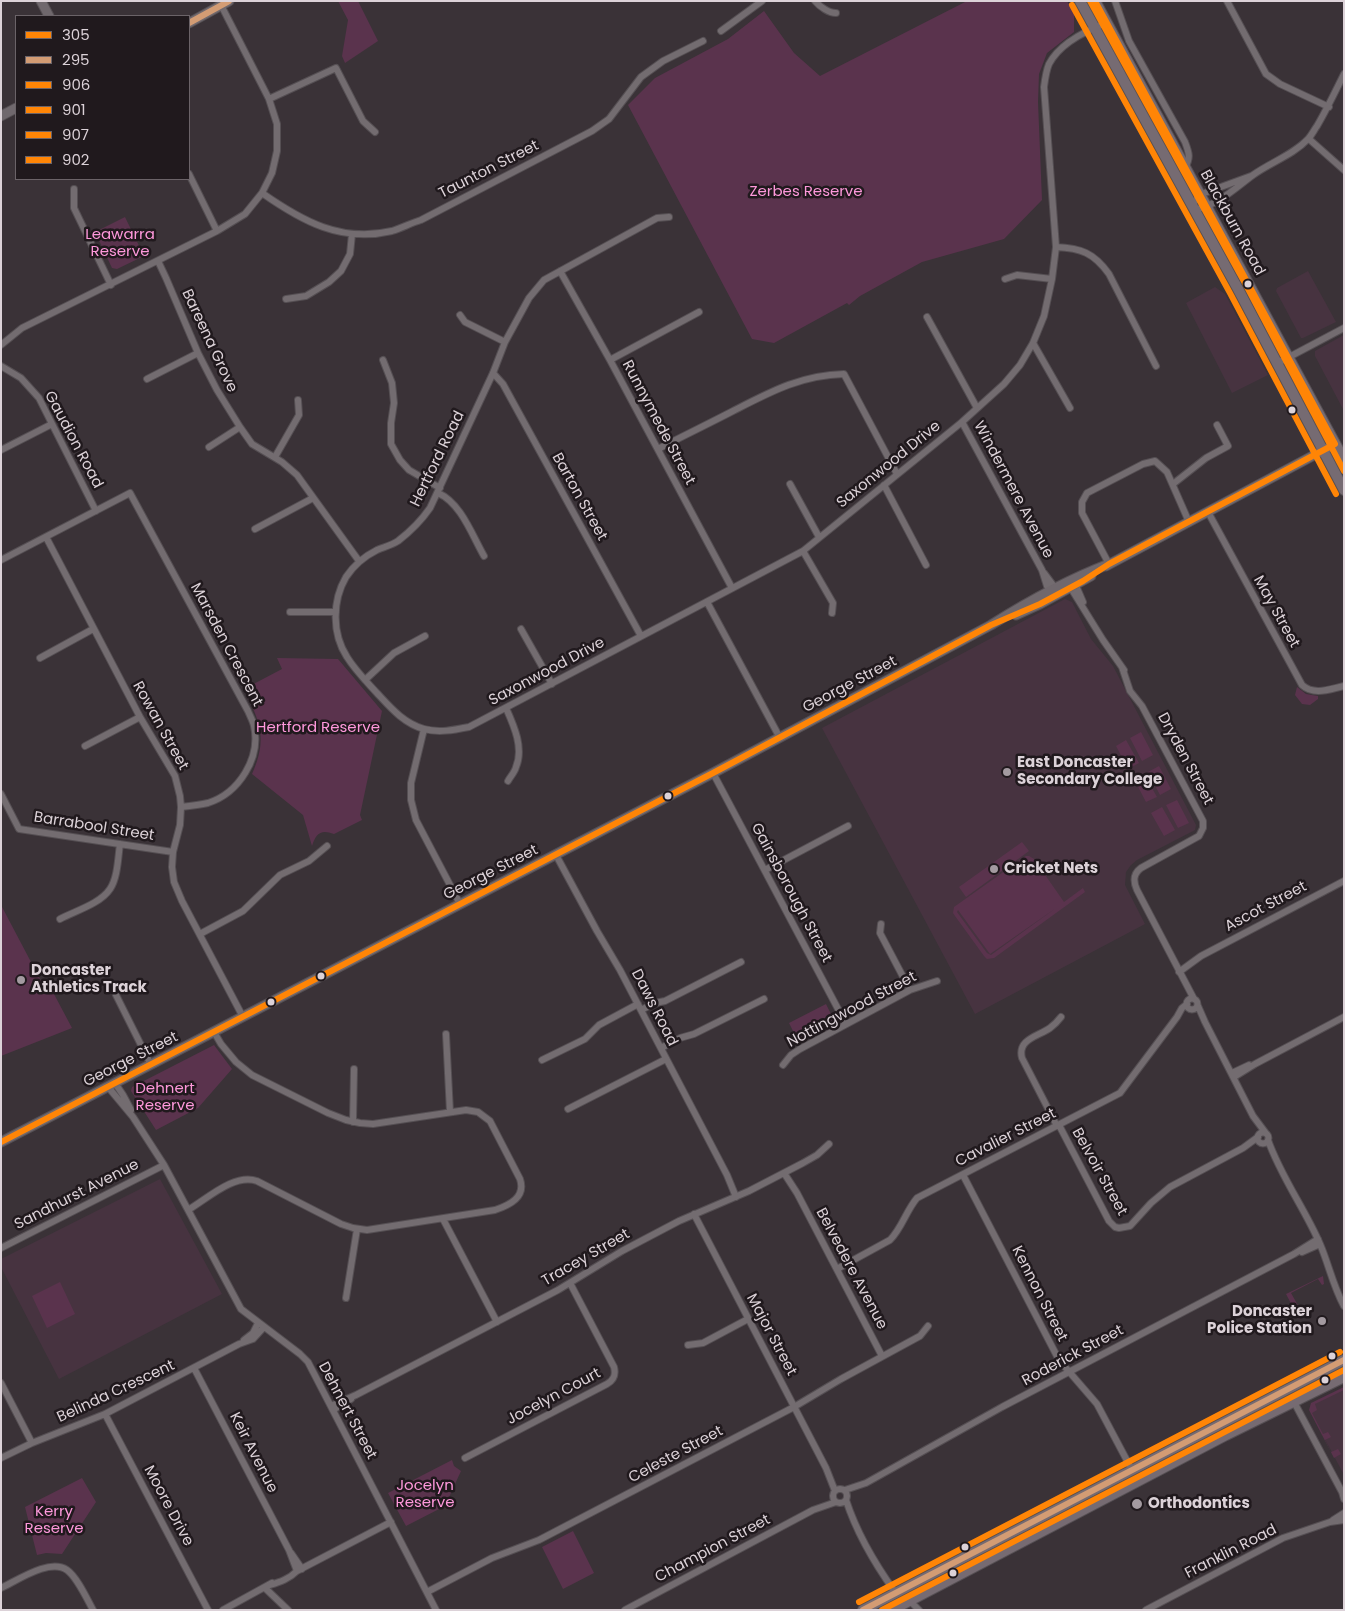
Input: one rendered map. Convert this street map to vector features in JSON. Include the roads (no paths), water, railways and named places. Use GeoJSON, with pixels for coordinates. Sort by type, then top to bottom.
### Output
{"type":"FeatureCollection","features":[{"type":"Feature","properties":{"kind":"main road"},"geometry":{"type":"LineString","coordinates":[[41,1],[48,15]]}},
{"type":"Feature","properties":{"kind":"main road","name":"Blackburn Road"},"geometry":{"type":"LineString","coordinates":[[1080,1],[1342,484]]}},
{"type":"Feature","properties":{"kind":"main road","name":"Blackburn Road"},"geometry":{"type":"LineString","coordinates":[[1094,1],[1344,460]]}},
{"type":"Feature","properties":{"kind":"main road"},"geometry":{"type":"LineString","coordinates":[[190,22],[225,3]]}},
{"type":"Feature","properties":{"kind":"main road"},"geometry":{"type":"LineString","coordinates":[[1,116],[15,109]]}},
{"type":"Feature","properties":{"kind":"main road"},"geometry":{"type":"LineString","coordinates":[[1224,264],[1234,258]]}},
{"type":"Feature","properties":{"kind":"main road","name":"George Street"},"geometry":{"type":"LineString","coordinates":[[1,1142],[556,855],[992,625],[1026,611],[1053,592],[1072,584],[1335,444]]}},
{"type":"Feature","properties":{"kind":"main road"},"geometry":{"type":"LineString","coordinates":[[863,1610],[1344,1360]]}},
{"type":"Feature","properties":{"kind":"main road"},"geometry":{"type":"LineString","coordinates":[[892,1610],[906,1605],[1226,1435],[1344,1376]]}},
{"type":"Feature","properties":{"kind":"main road"},"geometry":{"type":"LineString","coordinates":[[895,1592],[906,1605]]}},
{"type":"Feature","properties":{"kind":"street"},"geometry":{"type":"LineString","coordinates":[[721,31],[762,1]]}},
{"type":"Feature","properties":{"kind":"street"},"geometry":{"type":"LineString","coordinates":[[815,1],[825,9],[836,13]]}},
{"type":"Feature","properties":{"kind":"street"},"geometry":{"type":"LineString","coordinates":[[1115,1],[1129,41],[1190,153],[1190,159],[1185,168]]}},
{"type":"Feature","properties":{"kind":"street"},"geometry":{"type":"LineString","coordinates":[[1227,1],[1266,74],[1280,84],[1329,107]]}},
{"type":"Feature","properties":{"kind":"street"},"geometry":{"type":"LineString","coordinates":[[1,345],[22,328],[217,231],[245,214],[262,193],[272,173],[278,151],[277,124],[269,100],[225,3]]}},
{"type":"Feature","properties":{"kind":"street","name":"Saxonwood Drive"},"geometry":{"type":"LineString","coordinates":[[424,729],[443,731],[469,727],[803,551],[962,422],[1004,384],[1020,365],[1033,343],[1044,316],[1052,279],[1056,248],[1044,107],[1045,77],[1049,65],[1056,54],[1067,43],[1106,23]]}},
{"type":"Feature","properties":{"kind":"street","name":"Taunton Street"},"geometry":{"type":"LineString","coordinates":[[262,193],[287,210],[321,228],[352,234],[376,234],[394,230],[421,220],[592,131],[609,118],[641,77],[663,62],[703,41]]}},
{"type":"Feature","properties":{"kind":"street"},"geometry":{"type":"LineString","coordinates":[[269,100],[336,68],[362,121],[375,132]]}},
{"type":"Feature","properties":{"kind":"street"},"geometry":{"type":"LineString","coordinates":[[1253,175],[1199,195],[1193,208],[1206,207],[1309,139],[1329,107],[1344,74]]}},
{"type":"Feature","properties":{"kind":"street"},"geometry":{"type":"LineString","coordinates":[[1309,139],[1344,170]]}},
{"type":"Feature","properties":{"kind":"street"},"geometry":{"type":"LineString","coordinates":[[190,176],[217,231]]}},
{"type":"Feature","properties":{"kind":"street"},"geometry":{"type":"LineString","coordinates":[[74,189],[74,208],[111,284]]}},
{"type":"Feature","properties":{"kind":"street","name":"Hertford Road"},"geometry":{"type":"LineString","coordinates":[[424,729],[395,713],[347,658],[340,642],[336,622],[338,595],[346,578],[359,561],[376,550],[396,542],[418,525],[430,508],[493,373],[505,342],[529,298],[544,280],[657,218],[669,217]]}},
{"type":"Feature","properties":{"kind":"street"},"geometry":{"type":"LineString","coordinates":[[286,300],[306,296],[329,282],[341,271],[350,254],[352,234]]}},
{"type":"Feature","properties":{"kind":"street"},"geometry":{"type":"LineString","coordinates":[[1056,248],[1072,248],[1088,253],[1100,262],[1109,274],[1156,366]]}},
{"type":"Feature","properties":{"kind":"street","name":"Bareena Grove"},"geometry":{"type":"LineString","coordinates":[[158,261],[198,353],[217,390],[240,427],[252,444],[275,457],[297,475],[359,561]]}},
{"type":"Feature","properties":{"kind":"street","name":"Runnymede Street"},"geometry":{"type":"LineString","coordinates":[[560,271],[610,360],[732,588]]}},
{"type":"Feature","properties":{"kind":"street"},"geometry":{"type":"LineString","coordinates":[[1006,279],[1017,275],[1052,279]]}},
{"type":"Feature","properties":{"kind":"street"},"geometry":{"type":"LineString","coordinates":[[610,360],[699,312]]}},
{"type":"Feature","properties":{"kind":"street"},"geometry":{"type":"LineString","coordinates":[[460,315],[465,322],[505,342]]}},
{"type":"Feature","properties":{"kind":"street"},"geometry":{"type":"LineString","coordinates":[[928,317],[977,408]]}},
{"type":"Feature","properties":{"kind":"street"},"geometry":{"type":"LineString","coordinates":[[1276,364],[1344,328]]}},
{"type":"Feature","properties":{"kind":"street"},"geometry":{"type":"LineString","coordinates":[[1033,343],[1070,408]]}},
{"type":"Feature","properties":{"kind":"street"},"geometry":{"type":"LineString","coordinates":[[147,380],[198,353]]}},
{"type":"Feature","properties":{"kind":"street"},"geometry":{"type":"LineString","coordinates":[[383,360],[392,383],[394,403],[391,423],[391,444],[400,460],[409,470],[439,490],[458,508],[484,556]]}},
{"type":"Feature","properties":{"kind":"street","name":"Gaudion Road"},"geometry":{"type":"LineString","coordinates":[[1,366],[21,378],[39,398],[96,511]]}},
{"type":"Feature","properties":{"kind":"street","name":"Barton Street"},"geometry":{"type":"LineString","coordinates":[[493,373],[503,384],[641,636]]}},
{"type":"Feature","properties":{"kind":"street"},"geometry":{"type":"LineString","coordinates":[[658,449],[778,388],[807,378],[826,374],[844,374],[897,474]]}},
{"type":"Feature","properties":{"kind":"street"},"geometry":{"type":"LineString","coordinates":[[275,457],[299,415],[298,400]]}},
{"type":"Feature","properties":{"kind":"street","name":"Windermere Avenue"},"geometry":{"type":"LineString","coordinates":[[962,422],[1042,570],[1045,581],[1053,592]]}},
{"type":"Feature","properties":{"kind":"street"},"geometry":{"type":"LineString","coordinates":[[1,450],[52,424]]}},
{"type":"Feature","properties":{"kind":"street"},"geometry":{"type":"LineString","coordinates":[[1173,484],[1206,458],[1228,446],[1216,425]]}},
{"type":"Feature","properties":{"kind":"street"},"geometry":{"type":"LineString","coordinates":[[209,447],[240,427]]}},
{"type":"Feature","properties":{"kind":"street"},"geometry":{"type":"LineString","coordinates":[[1109,564],[1082,513],[1082,502],[1087,493],[1143,464],[1155,460],[1167,472],[1189,522]]}},
{"type":"Feature","properties":{"kind":"street"},"geometry":{"type":"LineString","coordinates":[[790,484],[819,537]]}},
{"type":"Feature","properties":{"kind":"street"},"geometry":{"type":"LineString","coordinates":[[884,485],[926,565]]}},
{"type":"Feature","properties":{"kind":"street","name":"Marsden Crescent"},"geometry":{"type":"LineString","coordinates":[[96,511],[130,493],[248,711],[254,726],[253,753],[243,778],[228,792],[210,802],[181,807]]}},
{"type":"Feature","properties":{"kind":"street"},"geometry":{"type":"LineString","coordinates":[[254,529],[313,498]]}},
{"type":"Feature","properties":{"kind":"street"},"geometry":{"type":"LineString","coordinates":[[1,560],[96,511]]}},
{"type":"Feature","properties":{"kind":"street","name":"May Street"},"geometry":{"type":"LineString","coordinates":[[1208,512],[1302,685],[1314,691],[1344,686]]}},
{"type":"Feature","properties":{"kind":"street","name":"Rowan Street"},"geometry":{"type":"LineString","coordinates":[[46,537],[140,717],[175,776],[181,807],[180,825],[173,852],[174,882],[182,901],[243,1017]]}},
{"type":"Feature","properties":{"kind":"street"},"geometry":{"type":"LineString","coordinates":[[803,551],[833,603],[832,613]]}},
{"type":"Feature","properties":{"kind":"street","name":"Dryden Street"},"geometry":{"type":"LineString","coordinates":[[1072,584],[1081,596],[1086,611],[1097,631],[1122,667],[1130,691],[1142,706],[1204,825],[1203,831],[1199,836],[1141,868],[1134,877],[1134,883],[1184,983],[1191,1005],[1205,1022],[1254,1116],[1262,1138],[1275,1158],[1319,1242],[1335,1290],[1344,1306]]}},
{"type":"Feature","properties":{"kind":"street"},"geometry":{"type":"LineString","coordinates":[[707,602],[780,738]]}},
{"type":"Feature","properties":{"kind":"street"},"geometry":{"type":"LineString","coordinates":[[290,612],[336,612]]}},
{"type":"Feature","properties":{"kind":"street"},"geometry":{"type":"LineString","coordinates":[[521,628],[552,684]]}},
{"type":"Feature","properties":{"kind":"street"},"geometry":{"type":"LineString","coordinates":[[40,658],[93,629]]}},
{"type":"Feature","properties":{"kind":"street"},"geometry":{"type":"LineString","coordinates":[[365,680],[394,653],[425,636]]}},
{"type":"Feature","properties":{"kind":"street"},"geometry":{"type":"LineString","coordinates":[[506,708],[515,729],[519,750],[516,767],[508,781]]}},
{"type":"Feature","properties":{"kind":"street"},"geometry":{"type":"LineString","coordinates":[[85,746],[140,717]]}},
{"type":"Feature","properties":{"kind":"street"},"geometry":{"type":"LineString","coordinates":[[424,729],[411,784],[411,800],[416,820],[460,904]]}},
{"type":"Feature","properties":{"kind":"street","name":"Gainsborough Street"},"geometry":{"type":"LineString","coordinates":[[713,773],[846,1024]]}},
{"type":"Feature","properties":{"kind":"street","name":"Barrabool Street"},"geometry":{"type":"LineString","coordinates":[[1,794],[19,828],[173,852]]}},
{"type":"Feature","properties":{"kind":"street"},"geometry":{"type":"LineString","coordinates":[[765,870],[848,826]]}},
{"type":"Feature","properties":{"kind":"street"},"geometry":{"type":"LineString","coordinates":[[60,919],[97,900],[110,889],[116,873],[120,844]]}},
{"type":"Feature","properties":{"kind":"street"},"geometry":{"type":"LineString","coordinates":[[200,934],[244,911],[280,875],[309,861],[328,846]]}},
{"type":"Feature","properties":{"kind":"street","name":"Daws Road"},"geometry":{"type":"LineString","coordinates":[[556,855],[596,931],[620,970],[727,1175],[734,1183],[738,1196]]}},
{"type":"Feature","properties":{"kind":"street","name":"Ascot Street"},"geometry":{"type":"LineString","coordinates":[[1177,969],[1344,881]]}},
{"type":"Feature","properties":{"kind":"street"},"geometry":{"type":"LineString","coordinates":[[881,924],[880,933],[910,990]]}},
{"type":"Feature","properties":{"kind":"street"},"geometry":{"type":"LineString","coordinates":[[542,1060],[585,1039],[599,1025],[639,1007],[665,1001],[741,962]]}},
{"type":"Feature","properties":{"kind":"street","name":"Nottingwood Street"},"geometry":{"type":"LineString","coordinates":[[783,1065],[798,1050],[910,990],[937,981]]}},
{"type":"Feature","properties":{"kind":"street"},"geometry":{"type":"LineString","coordinates":[[116,995],[151,1065]]}},
{"type":"Feature","properties":{"kind":"street"},"geometry":{"type":"LineString","coordinates":[[661,1048],[680,1038],[694,1034],[764,999]]}},
{"type":"Feature","properties":{"kind":"street","name":"Cavalier Street"},"geometry":{"type":"LineString","coordinates":[[837,1269],[890,1240],[917,1198],[1114,1097],[1122,1091],[1177,1017],[1191,1005]]}},
{"type":"Feature","properties":{"kind":"street","name":"Belvoir Street"},"geometry":{"type":"LineString","coordinates":[[1061,1017],[1050,1028],[1024,1043],[1021,1051],[1024,1061],[1109,1221],[1115,1227],[1127,1228],[1151,1203],[1170,1188],[1262,1138]]}},
{"type":"Feature","properties":{"kind":"street"},"geometry":{"type":"LineString","coordinates":[[1233,1075],[1344,1017]]}},
{"type":"Feature","properties":{"kind":"street"},"geometry":{"type":"LineString","coordinates":[[187,1207],[240,1179],[253,1179],[341,1224],[357,1229],[382,1228],[502,1208],[516,1199],[521,1193],[522,1185],[517,1173],[492,1125],[487,1118],[474,1111],[466,1110],[368,1124],[353,1122],[328,1113],[258,1079],[240,1066],[227,1051],[216,1031]]}},
{"type":"Feature","properties":{"kind":"street"},"geometry":{"type":"LineString","coordinates":[[446,1034],[450,1112]]}},
{"type":"Feature","properties":{"kind":"street"},"geometry":{"type":"LineString","coordinates":[[568,1109],[666,1059]]}},
{"type":"Feature","properties":{"kind":"street"},"geometry":{"type":"LineString","coordinates":[[353,1122],[354,1069]]}},
{"type":"Feature","properties":{"kind":"street","name":"Dehnert Street"},"geometry":{"type":"LineString","coordinates":[[112,1085],[123,1095],[133,1117],[164,1165],[240,1307],[245,1314],[306,1360],[436,1610]]}},
{"type":"Feature","properties":{"kind":"street","name":"Tracey Street"},"geometry":{"type":"LineString","coordinates":[[332,1408],[570,1283],[622,1251],[694,1214],[738,1196],[786,1172],[817,1155],[829,1144]]}},
{"type":"Feature","properties":{"kind":"street","name":"Sandhurst Avenue"},"geometry":{"type":"LineString","coordinates":[[1,1248],[164,1165]]}},
{"type":"Feature","properties":{"kind":"street","name":"Belvedere Avenue"},"geometry":{"type":"LineString","coordinates":[[786,1172],[794,1183],[882,1356]]}},
{"type":"Feature","properties":{"kind":"street","name":"Kennon Street"},"geometry":{"type":"LineString","coordinates":[[963,1175],[1059,1360],[1097,1404],[1132,1470]]}},
{"type":"Feature","properties":{"kind":"street","name":"Major Street"},"geometry":{"type":"LineString","coordinates":[[694,1214],[876,1564],[895,1592]]}},
{"type":"Feature","properties":{"kind":"street"},"geometry":{"type":"LineString","coordinates":[[443,1218],[497,1322]]}},
{"type":"Feature","properties":{"kind":"street"},"geometry":{"type":"LineString","coordinates":[[346,1298],[357,1229]]}},
{"type":"Feature","properties":{"kind":"street","name":"Roderick Street"},"geometry":{"type":"LineString","coordinates":[[840,1496],[1068,1372],[1319,1242]]}},
{"type":"Feature","properties":{"kind":"street","name":"Jocelyn Court"},"geometry":{"type":"LineString","coordinates":[[465,1458],[607,1384],[613,1379],[615,1375],[614,1367],[570,1283]]}},
{"type":"Feature","properties":{"kind":"street"},"geometry":{"type":"LineString","coordinates":[[688,1345],[703,1343],[748,1319]]}},
{"type":"Feature","properties":{"kind":"street","name":"Belinda Crescent"},"geometry":{"type":"LineString","coordinates":[[1,1458],[32,1443],[105,1414],[239,1344],[261,1325]]}},
{"type":"Feature","properties":{"kind":"street","name":"Celeste Street"},"geometry":{"type":"LineString","coordinates":[[427,1592],[495,1557],[540,1540],[794,1407],[920,1336],[928,1326]]}},
{"type":"Feature","properties":{"kind":"street","name":"Keir Avenue"},"geometry":{"type":"LineString","coordinates":[[194,1368],[299,1570]]}},
{"type":"Feature","properties":{"kind":"street"},"geometry":{"type":"LineString","coordinates":[[1,1383],[32,1443]]}},
{"type":"Feature","properties":{"kind":"street"},"geometry":{"type":"LineString","coordinates":[[1294,1402],[1343,1495]]}},
{"type":"Feature","properties":{"kind":"street","name":"Moore Drive"},"geometry":{"type":"LineString","coordinates":[[105,1414],[208,1610]]}},
{"type":"Feature","properties":{"kind":"street","name":"Champion Street"},"geometry":{"type":"LineString","coordinates":[[625,1610],[840,1496]]}},
{"type":"Feature","properties":{"kind":"street","name":"Franklin Road"},"geometry":{"type":"LineString","coordinates":[[1330,1522],[1344,1513]]}},
{"type":"Feature","properties":{"kind":"street","name":"Franklin Road"},"geometry":{"type":"LineString","coordinates":[[1146,1610],[1276,1542],[1330,1522],[1344,1520]]}},
{"type":"Feature","properties":{"kind":"street"},"geometry":{"type":"LineString","coordinates":[[223,1610],[268,1586],[292,1576],[299,1570],[391,1522]]}},
{"type":"Feature","properties":{"kind":"street"},"geometry":{"type":"LineString","coordinates":[[1,1588],[40,1569],[53,1565],[67,1570],[86,1596],[93,1610]]}},
{"type":"Feature","properties":{"kind":"street"},"geometry":{"type":"LineString","coordinates":[[268,1586],[286,1607]]}},
{"type":"Feature","properties":{"kind":"street"},"geometry":{"type":"LineString","coordinates":[[906,1605],[919,1610]]}},
{"type":"Feature","properties":{"kind":"place","name":"East Doncaster Secondary College"},"geometry":{"type":"Point","coordinates":[1007,772]}},
{"type":"Feature","properties":{"kind":"place","name":"Cricket Nets"},"geometry":{"type":"Point","coordinates":[994,869]}},
{"type":"Feature","properties":{"kind":"place","name":"Doncaster Athletics Track"},"geometry":{"type":"Point","coordinates":[21,980]}},
{"type":"Feature","properties":{"kind":"place","name":"Doncaster Police Station"},"geometry":{"type":"Point","coordinates":[1322,1321]}},
{"type":"Feature","properties":{"kind":"place","name":"Orthodontics"},"geometry":{"type":"Point","coordinates":[1137,1504]}},
{"type":"Feature","properties":{"kind":"park label","name":"Zerbes Reserve"},"geometry":{"type":"Point","coordinates":[806,192]}},
{"type":"Feature","properties":{"kind":"park label","name":"Leawarra Reserve"},"geometry":{"type":"Point","coordinates":[120,244]}},
{"type":"Feature","properties":{"kind":"park label","name":"Hertford Reserve"},"geometry":{"type":"Point","coordinates":[318,728]}},
{"type":"Feature","properties":{"kind":"park label","name":"Dehnert Reserve"},"geometry":{"type":"Point","coordinates":[165,1098]}},
{"type":"Feature","properties":{"kind":"park label","name":"Jocelyn Reserve"},"geometry":{"type":"Point","coordinates":[425,1494]}},
{"type":"Feature","properties":{"kind":"park label","name":"Kerry Reserve"},"geometry":{"type":"Point","coordinates":[54,1520]}}]}
